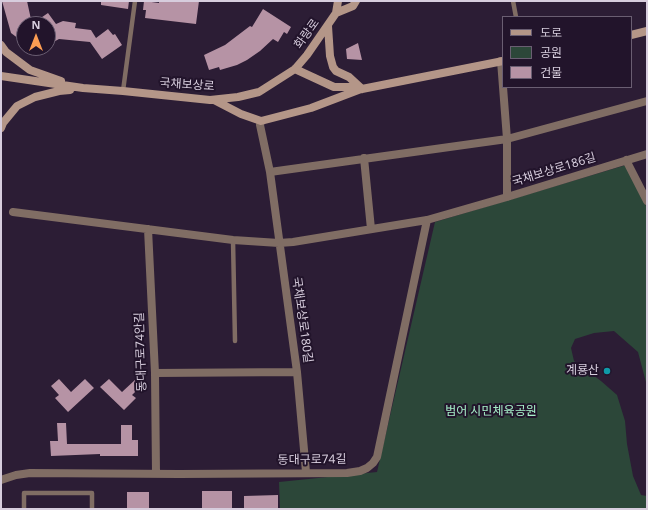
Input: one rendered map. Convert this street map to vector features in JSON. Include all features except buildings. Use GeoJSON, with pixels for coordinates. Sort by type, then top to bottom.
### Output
{"type":"FeatureCollection","features":[{"type":"Feature","properties":{"kind":"main road","name":"화랑로"},"geometry":{"type":"LineString","coordinates":[[295,69],[328,26],[336,13],[338,1]]}},
{"type":"Feature","properties":{"kind":"main road","name":"화랑로"},"geometry":{"type":"LineString","coordinates":[[336,13],[353,6],[356,1]]}},
{"type":"Feature","properties":{"kind":"main road"},"geometry":{"type":"LineString","coordinates":[[328,26],[330,56],[333,67],[336,71],[349,77],[362,89]]}},
{"type":"Feature","properties":{"kind":"main road"},"geometry":{"type":"LineString","coordinates":[[632,35],[647,31]]}},
{"type":"Feature","properties":{"kind":"main road"},"geometry":{"type":"LineString","coordinates":[[1,45],[6,52],[30,70],[83,88]]}},
{"type":"Feature","properties":{"kind":"main road"},"geometry":{"type":"LineString","coordinates":[[214,100],[241,114],[261,121],[311,108],[362,89],[502,61]]}},
{"type":"Feature","properties":{"kind":"main road","name":"국채보상로"},"geometry":{"type":"LineString","coordinates":[[1,76],[83,88],[214,100],[238,97],[259,92],[295,69]]}},
{"type":"Feature","properties":{"kind":"main road"},"geometry":{"type":"LineString","coordinates":[[295,69],[334,87],[352,87],[362,89]]}},
{"type":"Feature","properties":{"kind":"main road"},"geometry":{"type":"LineString","coordinates":[[1,128],[17,106],[36,97],[59,91],[83,88]]}},
{"type":"Feature","properties":{"kind":"street","name":"국채보상로186길"},"geometry":{"type":"LineString","coordinates":[[504,88],[507,139],[507,197],[647,154]]}},
{"type":"Feature","properties":{"kind":"street"},"geometry":{"type":"LineString","coordinates":[[270,172],[507,139],[647,101]]}},
{"type":"Feature","properties":{"kind":"street","name":"국채보상로180길"},"geometry":{"type":"LineString","coordinates":[[261,121],[260,125],[270,172],[297,372],[306,472]]}},
{"type":"Feature","properties":{"kind":"street"},"geometry":{"type":"LineString","coordinates":[[364,158],[371,229]]}},
{"type":"Feature","properties":{"kind":"street"},"geometry":{"type":"LineString","coordinates":[[626,160],[647,202]]}},
{"type":"Feature","properties":{"kind":"street"},"geometry":{"type":"LineString","coordinates":[[13,212],[234,240],[279,243],[427,220],[507,197]]}},
{"type":"Feature","properties":{"kind":"street","name":"동대구로74길"},"geometry":{"type":"LineString","coordinates":[[1,480],[16,475],[30,473],[347,473],[360,471],[367,468],[377,456],[427,220]]}},
{"type":"Feature","properties":{"kind":"street","name":"동대구로74안길"},"geometry":{"type":"LineString","coordinates":[[148,229],[155,372],[156,474]]}},
{"type":"Feature","properties":{"kind":"street"},"geometry":{"type":"LineString","coordinates":[[155,372],[297,372]]}},
{"type":"Feature","properties":{"kind":"lane"},"geometry":{"type":"LineString","coordinates":[[123,91],[135,1]]}},
{"type":"Feature","properties":{"kind":"lane"},"geometry":{"type":"LineString","coordinates":[[512,1],[516,16]]}},
{"type":"Feature","properties":{"kind":"lane"},"geometry":{"type":"LineString","coordinates":[[234,240],[235,342]]}},
{"type":"Feature","properties":{"kind":"lane"},"geometry":{"type":"LineString","coordinates":[[24,509],[24,493],[92,493],[92,509]]}},
{"type":"Feature","properties":{"kind":"green space","name":"범어 시민체육공원"},"geometry":{"type":"Polygon","coordinates":[[[626,165],[647,208],[647,386],[638,352],[614,331],[594,333],[575,339],[571,348],[574,361],[617,395],[625,421],[627,444],[633,476],[641,495],[647,496],[647,509],[280,509],[279,482],[377,472],[435,222],[626,165]]]}},
{"type":"Feature","properties":{"kind":"place","name":"계룡산"},"geometry":{"type":"Point","coordinates":[607,371]}}]}
